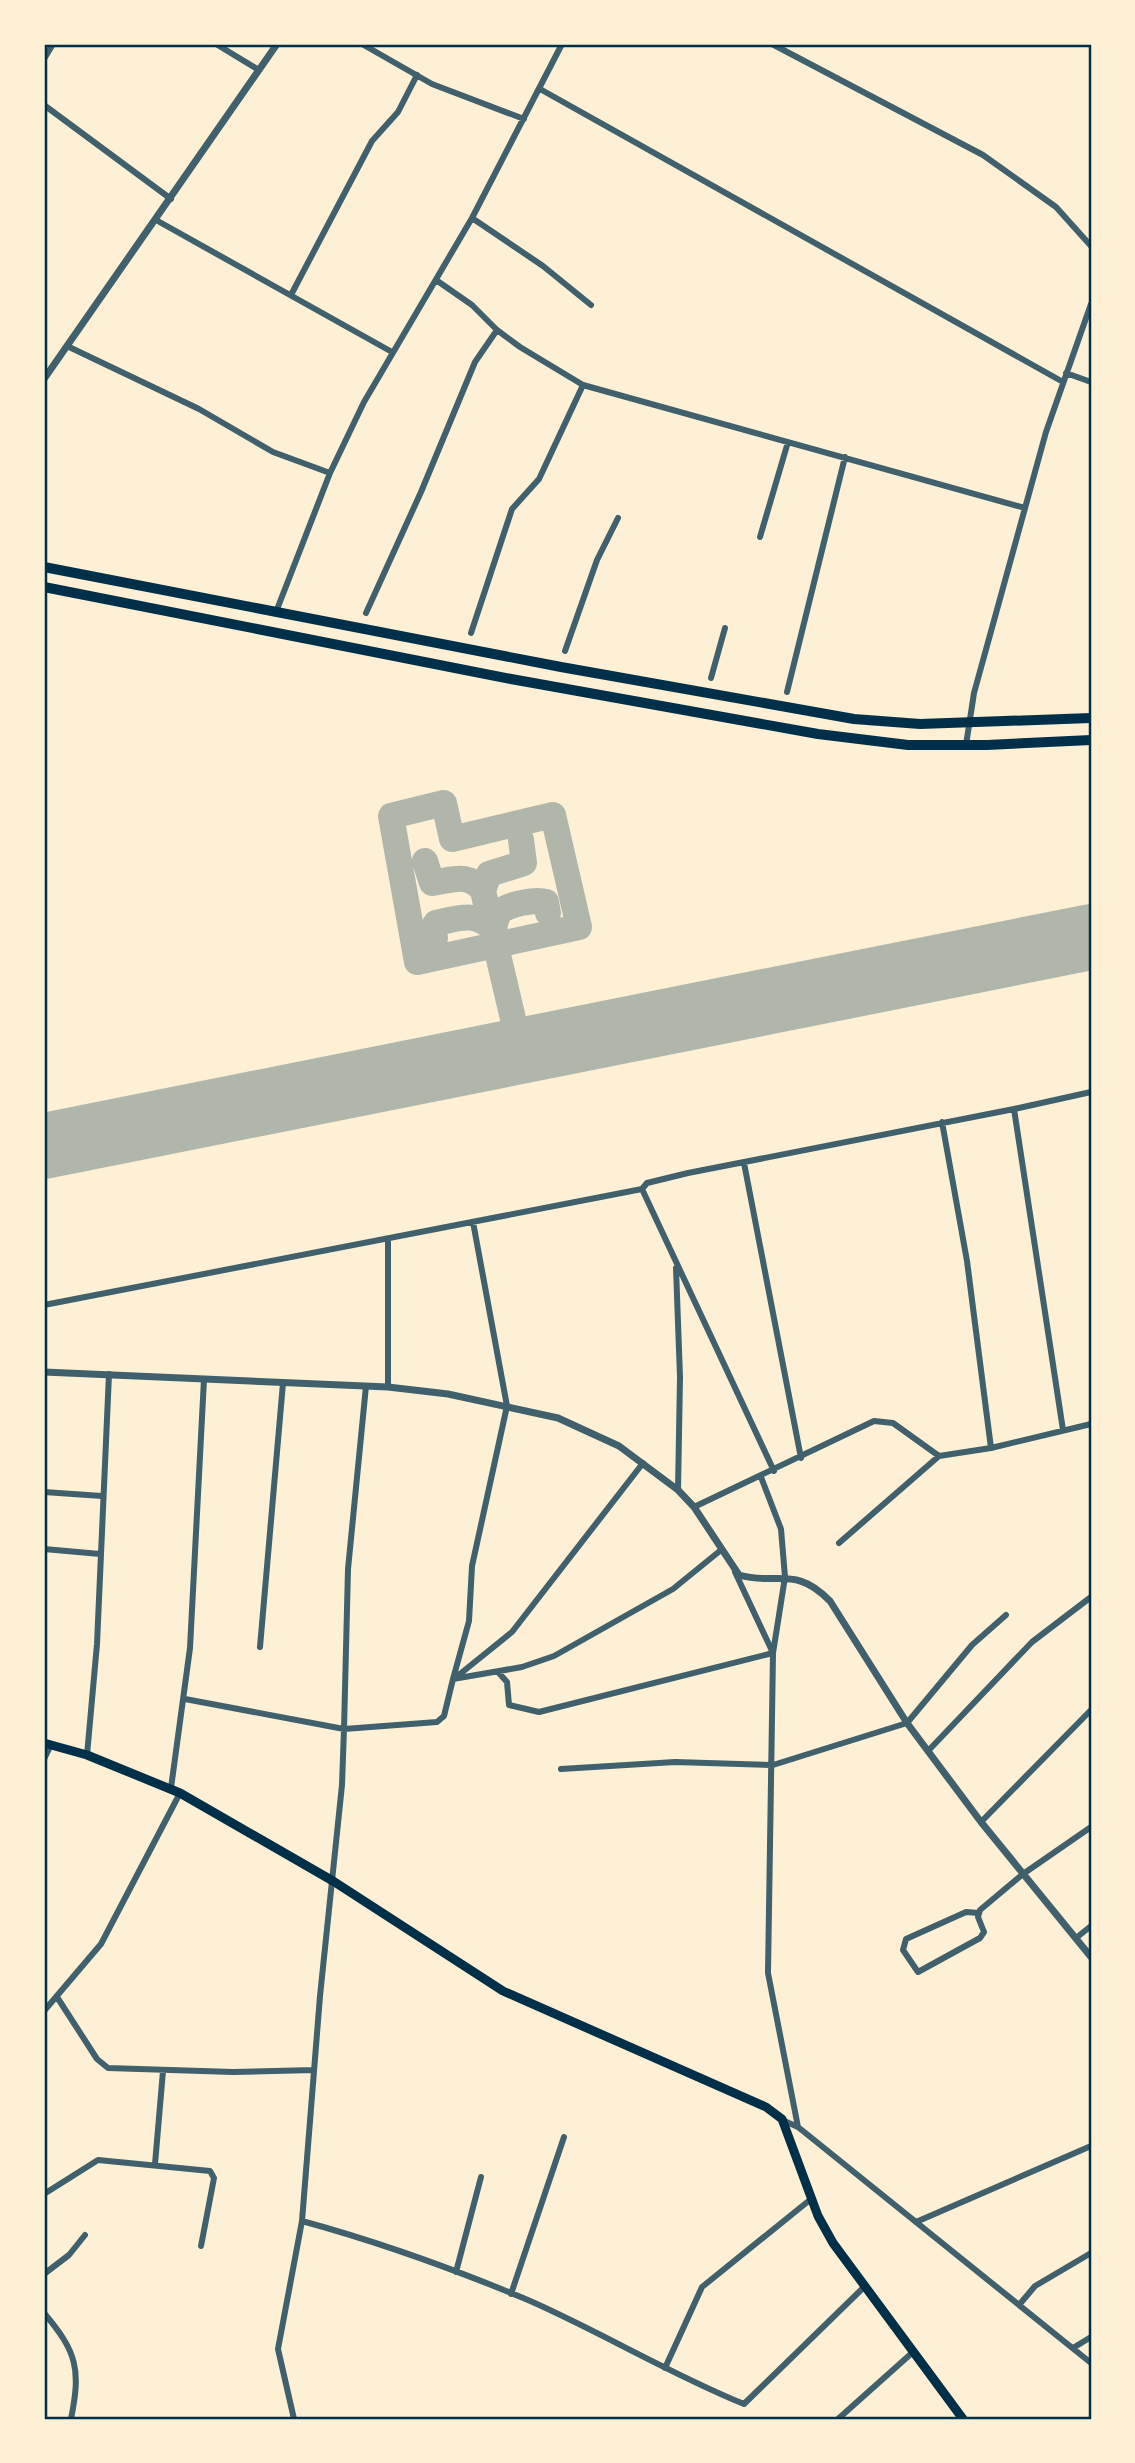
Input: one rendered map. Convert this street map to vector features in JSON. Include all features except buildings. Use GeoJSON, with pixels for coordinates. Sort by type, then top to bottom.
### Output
{"type":"FeatureCollection","features":[{"type":"Feature","properties":{"kind":"highway"},"geometry":{"type":"LineString","coordinates":[[44,567],[854,719],[968,724],[1091,718]]}},
{"type":"Feature","properties":{"kind":"highway"},"geometry":{"type":"LineString","coordinates":[[44,587],[721,718],[896,743],[966,745],[1091,740]]}},
{"type":"Feature","properties":{"kind":"main road"},"geometry":{"type":"LineString","coordinates":[[47,1744],[87,1755],[171,1788],[333,1881],[503,1991],[744,2096],[782,2119],[811,2199],[833,2243],[963,2419]]}},
{"type":"Feature","properties":{"kind":"street"},"geometry":{"type":"LineString","coordinates":[[44,59],[53,44]]}},
{"type":"Feature","properties":{"kind":"street"},"geometry":{"type":"LineString","coordinates":[[216,44],[258,71]]}},
{"type":"Feature","properties":{"kind":"street"},"geometry":{"type":"LineString","coordinates":[[44,379],[277,44]]}},
{"type":"Feature","properties":{"kind":"street"},"geometry":{"type":"LineString","coordinates":[[362,44],[432,84],[524,119]]}},
{"type":"Feature","properties":{"kind":"street"},"geometry":{"type":"LineString","coordinates":[[276,611],[330,473],[392,352],[472,218],[562,44]]}},
{"type":"Feature","properties":{"kind":"street"},"geometry":{"type":"LineString","coordinates":[[772,44],[983,155],[1056,207],[1091,246]]}},
{"type":"Feature","properties":{"kind":"street"},"geometry":{"type":"LineString","coordinates":[[292,293],[372,141],[398,112],[417,75]]}},
{"type":"Feature","properties":{"kind":"street"},"geometry":{"type":"LineString","coordinates":[[540,89],[1063,382]]}},
{"type":"Feature","properties":{"kind":"street"},"geometry":{"type":"LineString","coordinates":[[44,104],[171,199]]}},
{"type":"Feature","properties":{"kind":"street"},"geometry":{"type":"LineString","coordinates":[[472,218],[543,267],[591,305]]}},
{"type":"Feature","properties":{"kind":"street"},"geometry":{"type":"LineString","coordinates":[[156,220],[292,293],[392,352]]}},
{"type":"Feature","properties":{"kind":"street"},"geometry":{"type":"LineString","coordinates":[[436,280],[472,306],[497,330],[583,385],[1025,508]]}},
{"type":"Feature","properties":{"kind":"street"},"geometry":{"type":"LineString","coordinates":[[966,745],[968,724],[1025,508],[1063,382],[1091,303]]}},
{"type":"Feature","properties":{"kind":"street"},"geometry":{"type":"LineString","coordinates":[[366,613],[421,492],[475,362],[497,330]]}},
{"type":"Feature","properties":{"kind":"street"},"geometry":{"type":"LineString","coordinates":[[66,346],[199,409],[261,446],[330,473]]}},
{"type":"Feature","properties":{"kind":"street"},"geometry":{"type":"LineString","coordinates":[[1066,373],[1091,383]]}},
{"type":"Feature","properties":{"kind":"street"},"geometry":{"type":"LineString","coordinates":[[471,633],[512,509],[539,479],[583,385]]}},
{"type":"Feature","properties":{"kind":"street"},"geometry":{"type":"LineString","coordinates":[[760,537],[788,442]]}},
{"type":"Feature","properties":{"kind":"street"},"geometry":{"type":"LineString","coordinates":[[787,692],[845,457]]}},
{"type":"Feature","properties":{"kind":"street"},"geometry":{"type":"LineString","coordinates":[[565,651],[597,560],[618,518]]}},
{"type":"Feature","properties":{"kind":"street"},"geometry":{"type":"LineString","coordinates":[[711,678],[725,628]]}},
{"type":"Feature","properties":{"kind":"street"},"geometry":{"type":"LineString","coordinates":[[44,1305],[642,1189],[647,1183],[1091,1092]]}},
{"type":"Feature","properties":{"kind":"street"},"geometry":{"type":"LineString","coordinates":[[1014,1109],[1063,1430]]}},
{"type":"Feature","properties":{"kind":"street"},"geometry":{"type":"LineString","coordinates":[[942,1122],[967,1261],[990,1448]]}},
{"type":"Feature","properties":{"kind":"street"},"geometry":{"type":"LineString","coordinates":[[744,1163],[801,1458]]}},
{"type":"Feature","properties":{"kind":"street"},"geometry":{"type":"LineString","coordinates":[[642,1189],[774,1471]]}},
{"type":"Feature","properties":{"kind":"street"},"geometry":{"type":"LineString","coordinates":[[185,1699],[344,1729],[437,1722],[444,1716],[471,1612],[472,1566],[507,1406],[473,1222]]}},
{"type":"Feature","properties":{"kind":"street"},"geometry":{"type":"LineString","coordinates":[[387,1387],[388,1239]]}},
{"type":"Feature","properties":{"kind":"street"},"geometry":{"type":"LineString","coordinates":[[675,1263],[680,1377],[678,1490]]}},
{"type":"Feature","properties":{"kind":"street"},"geometry":{"type":"LineString","coordinates":[[44,1371],[387,1387],[448,1394],[558,1418],[591,1431],[643,1463],[678,1490],[694,1507],[734,1570],[773,1653]]}},
{"type":"Feature","properties":{"kind":"street"},"geometry":{"type":"LineString","coordinates":[[87,1755],[97,1644],[109,1374]]}},
{"type":"Feature","properties":{"kind":"street"},"geometry":{"type":"LineString","coordinates":[[171,1788],[185,1699],[204,1378]]}},
{"type":"Feature","properties":{"kind":"street"},"geometry":{"type":"LineString","coordinates":[[260,1647],[283,1382]]}},
{"type":"Feature","properties":{"kind":"street"},"geometry":{"type":"LineString","coordinates":[[294,2419],[278,2349],[302,2221],[333,1881],[344,1729],[348,1569],[366,1386]]}},
{"type":"Feature","properties":{"kind":"street"},"geometry":{"type":"LineString","coordinates":[[694,1507],[874,1421],[893,1423],[939,1456]]}},
{"type":"Feature","properties":{"kind":"street"},"geometry":{"type":"LineString","coordinates":[[839,1542],[923,1473],[939,1456],[990,1448],[1091,1423]]}},
{"type":"Feature","properties":{"kind":"street"},"geometry":{"type":"LineString","coordinates":[[453,1679],[512,1632],[643,1463]]}},
{"type":"Feature","properties":{"kind":"street"},"geometry":{"type":"LineString","coordinates":[[761,1477],[781,1529],[785,1577],[773,1653],[768,1973],[798,2127]]}},
{"type":"Feature","properties":{"kind":"street"},"geometry":{"type":"LineString","coordinates":[[44,1492],[102,1496]]}},
{"type":"Feature","properties":{"kind":"street"},"geometry":{"type":"LineString","coordinates":[[44,1549],[100,1554]]}},
{"type":"Feature","properties":{"kind":"street"},"geometry":{"type":"LineString","coordinates":[[453,1679],[498,1672],[554,1656],[673,1589],[722,1550]]}},
{"type":"Feature","properties":{"kind":"street"},"geometry":{"type":"LineString","coordinates":[[734,1570],[748,1577],[803,1580],[824,1595],[837,1609],[907,1723],[981,1822],[1091,1957]]}},
{"type":"Feature","properties":{"kind":"street"},"geometry":{"type":"LineString","coordinates":[[928,1751],[1032,1642],[1091,1597]]}},
{"type":"Feature","properties":{"kind":"street"},"geometry":{"type":"LineString","coordinates":[[561,1769],[675,1762],[773,1765],[907,1723],[972,1645],[1006,1615]]}},
{"type":"Feature","properties":{"kind":"street"},"geometry":{"type":"LineString","coordinates":[[498,1672],[507,1682],[509,1705],[539,1712],[773,1653]]}},
{"type":"Feature","properties":{"kind":"street"},"geometry":{"type":"LineString","coordinates":[[981,1822],[1091,1710]]}},
{"type":"Feature","properties":{"kind":"street"},"geometry":{"type":"LineString","coordinates":[[44,1759],[47,1744]]}},
{"type":"Feature","properties":{"kind":"street"},"geometry":{"type":"LineString","coordinates":[[44,2011],[102,1944],[180,1793]]}},
{"type":"Feature","properties":{"kind":"street"},"geometry":{"type":"LineString","coordinates":[[979,1913],[984,1932],[980,1938],[918,1972],[913,1968],[903,1950],[906,1939],[967,1912],[979,1913],[1023,1874],[1091,1827]]}},
{"type":"Feature","properties":{"kind":"street"},"geometry":{"type":"LineString","coordinates":[[1076,1938],[1091,1926]]}},
{"type":"Feature","properties":{"kind":"street"},"geometry":{"type":"LineString","coordinates":[[57,1997],[97,2059],[108,2068],[163,2071],[314,2070]]}},
{"type":"Feature","properties":{"kind":"street"},"geometry":{"type":"LineString","coordinates":[[155,2164],[163,2071]]}},
{"type":"Feature","properties":{"kind":"street"},"geometry":{"type":"LineString","coordinates":[[782,2119],[798,2127],[1091,2363]]}},
{"type":"Feature","properties":{"kind":"street"},"geometry":{"type":"LineString","coordinates":[[511,2294],[564,2137]]}},
{"type":"Feature","properties":{"kind":"street"},"geometry":{"type":"LineString","coordinates":[[916,2222],[1091,2146]]}},
{"type":"Feature","properties":{"kind":"street"},"geometry":{"type":"LineString","coordinates":[[44,2194],[98,2160],[210,2171],[214,2178],[201,2246]]}},
{"type":"Feature","properties":{"kind":"street"},"geometry":{"type":"LineString","coordinates":[[456,2272],[481,2177]]}},
{"type":"Feature","properties":{"kind":"street"},"geometry":{"type":"LineString","coordinates":[[665,2368],[702,2287],[811,2199]]}},
{"type":"Feature","properties":{"kind":"street"},"geometry":{"type":"LineString","coordinates":[[302,2221],[376,2242],[511,2294],[706,2389],[744,2404],[748,2403],[769,2376],[776,2376],[864,2287]]}},
{"type":"Feature","properties":{"kind":"street"},"geometry":{"type":"LineString","coordinates":[[44,2274],[69,2255],[85,2235]]}},
{"type":"Feature","properties":{"kind":"street"},"geometry":{"type":"LineString","coordinates":[[1019,2305],[1035,2286],[1091,2253]]}},
{"type":"Feature","properties":{"kind":"street"},"geometry":{"type":"LineString","coordinates":[[44,2313],[61,2333],[75,2362],[77,2390],[71,2419]]}},
{"type":"Feature","properties":{"kind":"street"},"geometry":{"type":"LineString","coordinates":[[1073,2348],[1091,2337]]}},
{"type":"Feature","properties":{"kind":"street"},"geometry":{"type":"LineString","coordinates":[[838,2419],[913,2352]]}},
{"type":"Feature","properties":{"kind":"taxiway"},"geometry":{"type":"LineString","coordinates":[[444,803],[452,839],[553,815],[579,927],[417,962],[391,816],[444,803]]}},
{"type":"Feature","properties":{"kind":"taxiway"},"geometry":{"type":"LineString","coordinates":[[483,891],[489,874],[524,863],[521,840]]}},
{"type":"Feature","properties":{"kind":"taxiway"},"geometry":{"type":"LineString","coordinates":[[425,861],[432,883],[466,879],[483,891],[514,1023],[530,1042],[550,1045]]}},
{"type":"Feature","properties":{"kind":"taxiway"},"geometry":{"type":"LineString","coordinates":[[435,938],[433,928],[436,923],[460,918],[481,920],[494,930],[500,912],[522,903],[546,902],[548,913]]}},
{"type":"Feature","properties":{"kind":"taxiway"},"geometry":{"type":"LineString","coordinates":[[486,1058],[507,1046],[514,1023]]}},
{"type":"Feature","properties":{"kind":"runway"},"geometry":{"type":"LineString","coordinates":[[44,1146],[1091,937]]}}]}
